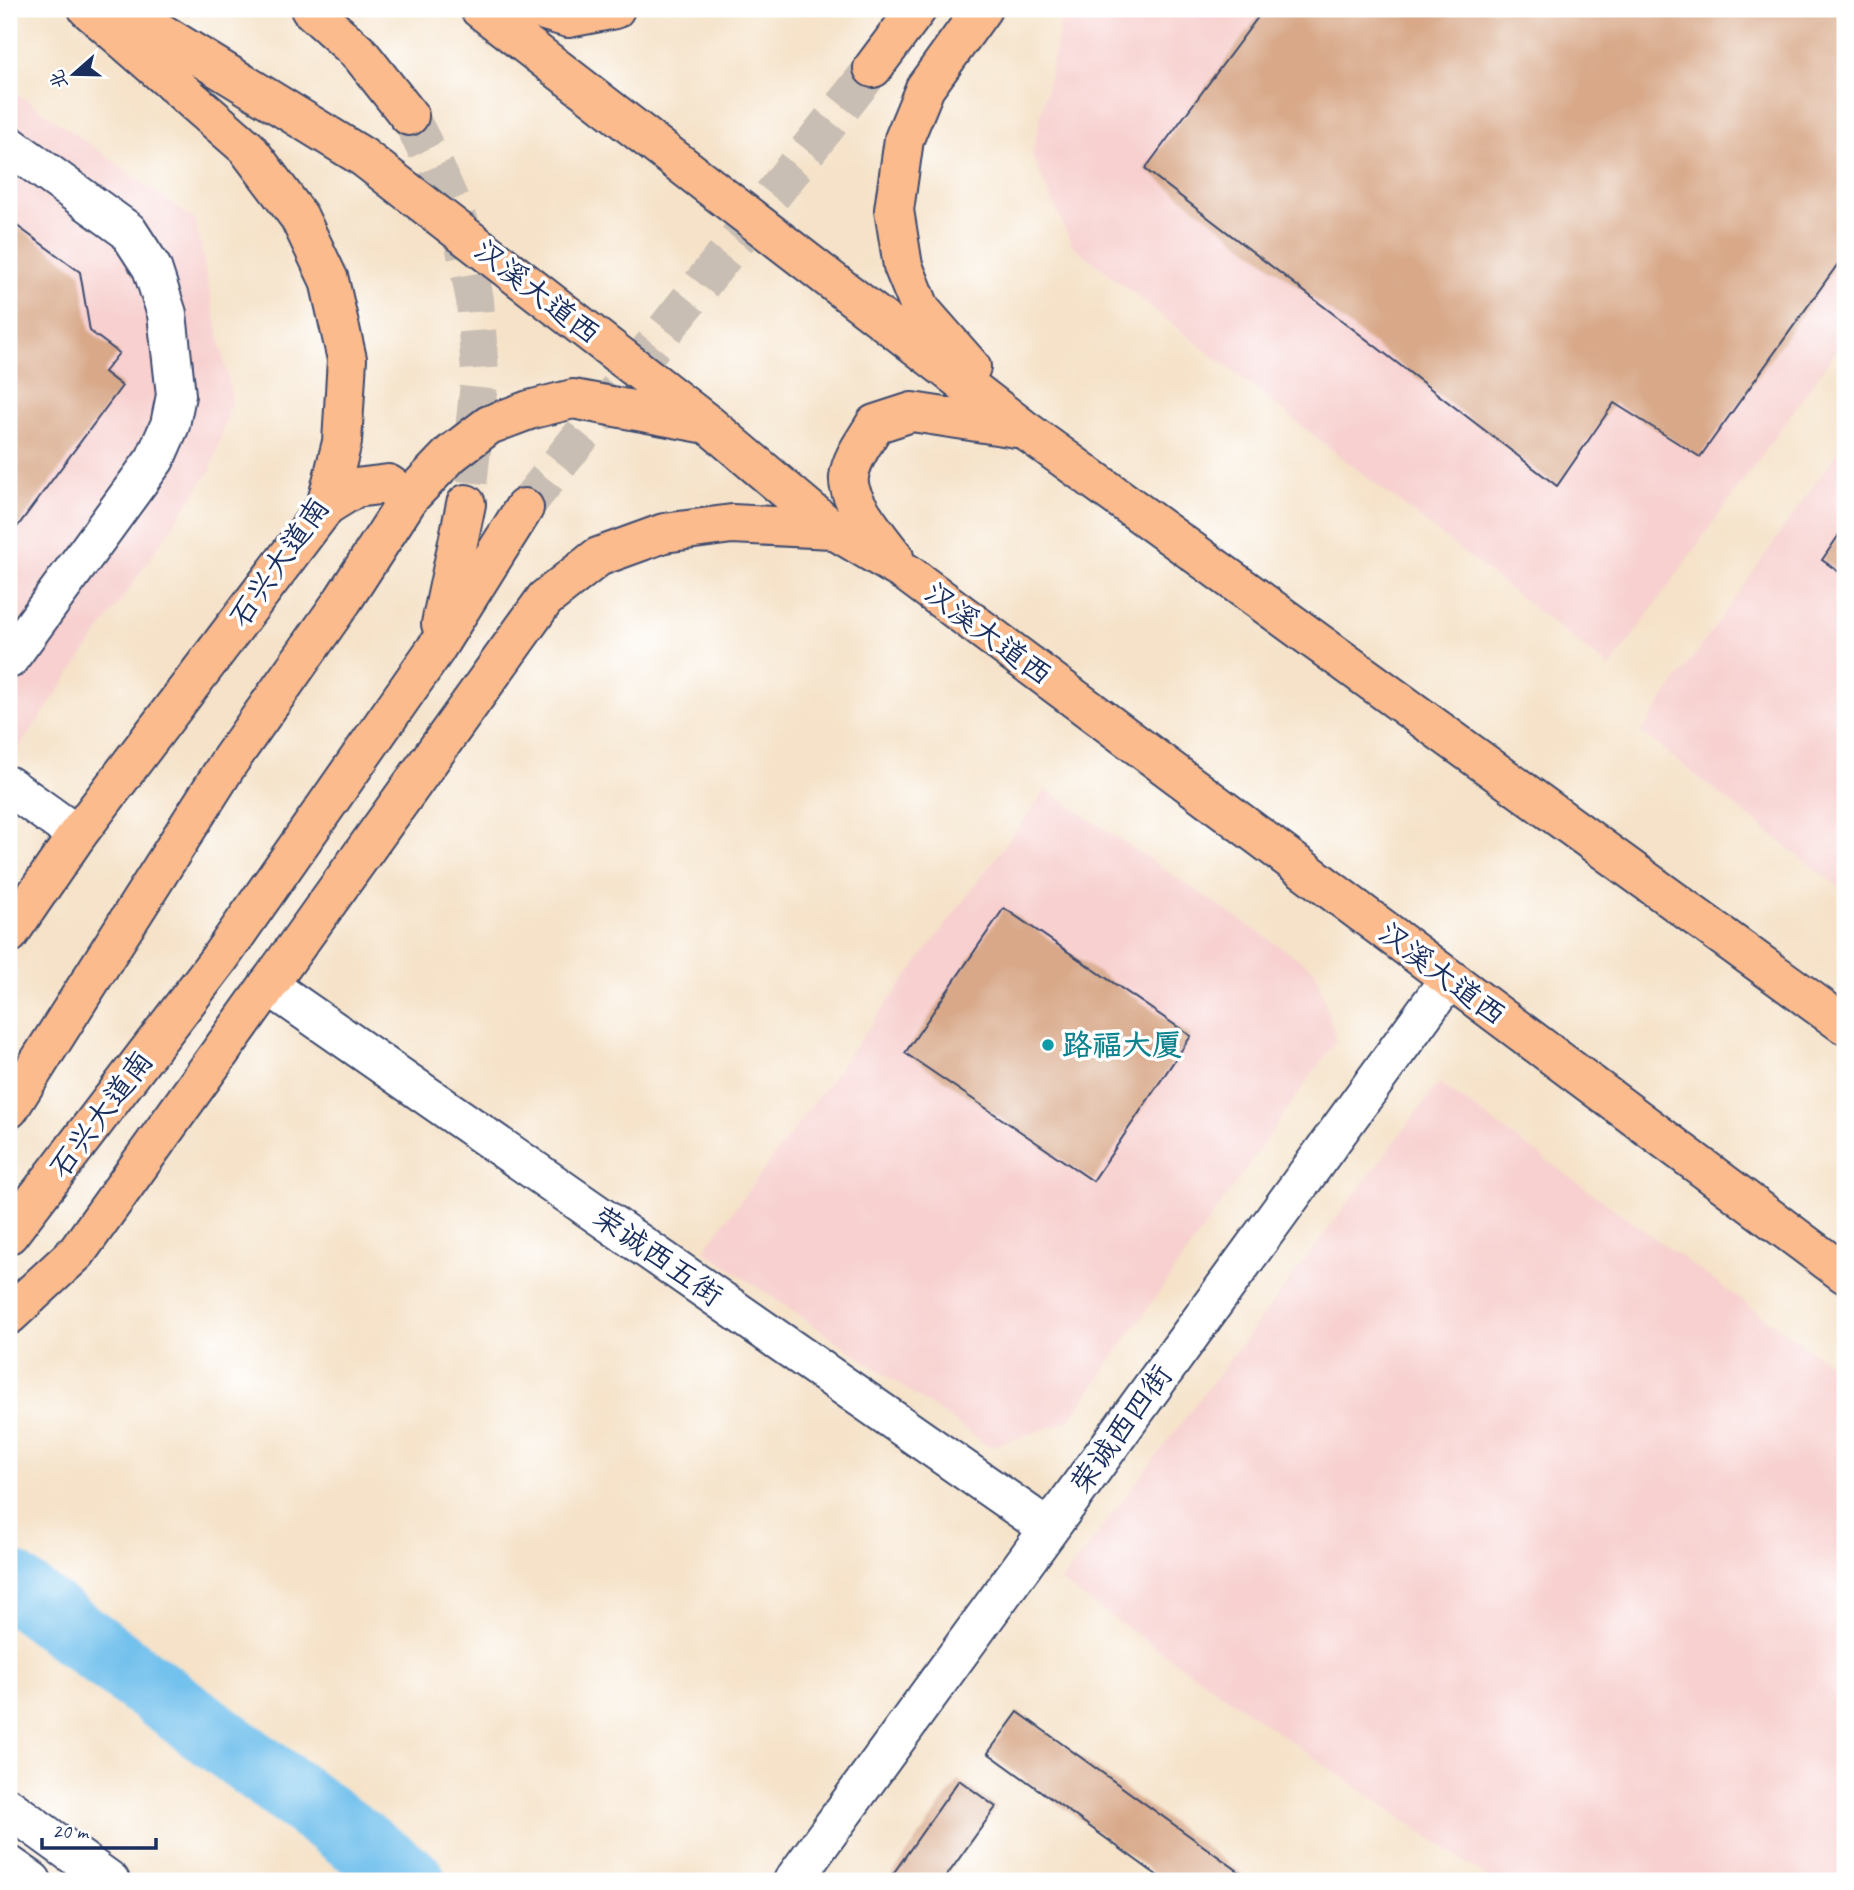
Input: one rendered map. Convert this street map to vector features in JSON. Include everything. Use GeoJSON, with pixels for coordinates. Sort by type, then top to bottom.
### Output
{"type":"FeatureCollection","features":[{"type":"Feature","properties":{"kind":"main road","name":"石兴大道南"},"geometry":{"type":"LineString","coordinates":[[9,934],[77,835],[326,506],[342,442],[347,359],[329,280],[299,217],[247,148],[88,9]]}},
{"type":"Feature","properties":{"kind":"main road","name":"汉溪大道西"},"geometry":{"type":"LineString","coordinates":[[122,9],[363,157],[708,424],[832,529],[908,574],[1845,1275]]}},
{"type":"Feature","properties":{"kind":"main road"},"geometry":{"type":"LineString","coordinates":[[310,9],[360,54],[409,116]]}},
{"type":"Feature","properties":{"kind":"main road"},"geometry":{"type":"LineString","coordinates":[[480,9],[1025,430],[1845,1025]]}},
{"type":"Feature","properties":{"kind":"main road"},"geometry":{"type":"LineString","coordinates":[[538,9],[568,18],[615,9]]}},
{"type":"Feature","properties":{"kind":"main road"},"geometry":{"type":"LineString","coordinates":[[873,68],[918,9]]}},
{"type":"Feature","properties":{"kind":"main road"},"geometry":{"type":"LineString","coordinates":[[982,9],[925,88],[904,139],[894,210],[903,266],[921,310],[1025,430]]}},
{"type":"Feature","properties":{"kind":"main road"},"geometry":{"type":"LineString","coordinates":[[9,1108],[229,762],[342,600],[409,498],[451,454],[489,425],[529,410],[573,399],[708,424]]}},
{"type":"Feature","properties":{"kind":"main road"},"geometry":{"type":"LineString","coordinates":[[908,574],[862,516],[848,480],[853,463],[875,424],[912,412],[1025,430]]}},
{"type":"Feature","properties":{"kind":"main road"},"geometry":{"type":"LineString","coordinates":[[326,506],[355,488],[388,484],[409,498]]}},
{"type":"Feature","properties":{"kind":"main road"},"geometry":{"type":"LineString","coordinates":[[435,650],[466,504]]}},
{"type":"Feature","properties":{"kind":"main road","name":"石兴大道南"},"geometry":{"type":"LineString","coordinates":[[9,1234],[219,959],[435,650],[524,508]]}},
{"type":"Feature","properties":{"kind":"main road"},"geometry":{"type":"LineString","coordinates":[[9,1315],[77,1252],[545,599],[598,557],[664,533],[732,524],[832,529]]}},
{"type":"Feature","properties":{"kind":"street"},"geometry":{"type":"LineString","coordinates":[[9,145],[128,231],[152,268],[167,314],[176,395],[170,425],[155,459],[9,659]]}},
{"type":"Feature","properties":{"kind":"street"},"geometry":{"type":"LineString","coordinates":[[9,786],[77,835]]}},
{"type":"Feature","properties":{"kind":"street","name":"荣诚西四街"},"geometry":{"type":"LineString","coordinates":[[793,1881],[1449,979]]}},
{"type":"Feature","properties":{"kind":"street","name":"荣诚西五街"},"geometry":{"type":"LineString","coordinates":[[268,985],[1048,1528]]}},
{"type":"Feature","properties":{"kind":"street"},"geometry":{"type":"LineString","coordinates":[[9,1339],[77,1252]]}},
{"type":"Feature","properties":{"kind":"street"},"geometry":{"type":"LineString","coordinates":[[9,1808],[110,1881]]}},
{"type":"Feature","properties":{"kind":"street"},"geometry":{"type":"LineString","coordinates":[[9,1865],[32,1881]]}},
{"type":"Feature","properties":{"kind":"shaded area"},"geometry":{"type":"Polygon","coordinates":[[[1064,9],[1845,9],[1845,338],[1610,668],[1072,245],[1032,155],[1064,9]]]}},
{"type":"Feature","properties":{"kind":"shaded area"},"geometry":{"type":"Polygon","coordinates":[[[9,87],[195,220],[232,399],[211,470],[11,760],[9,758],[9,87]]]}},
{"type":"Feature","properties":{"kind":"shaded area"},"geometry":{"type":"Polygon","coordinates":[[[1845,441],[1845,892],[1641,732],[1845,441]]]}},
{"type":"Feature","properties":{"kind":"shaded area"},"geometry":{"type":"Polygon","coordinates":[[[1046,790],[1315,970],[1336,1040],[1069,1421],[990,1447],[704,1250],[1046,790]]]}},
{"type":"Feature","properties":{"kind":"shaded area"},"geometry":{"type":"Polygon","coordinates":[[[1439,1083],[1845,1375],[1845,1881],[1492,1881],[1061,1582],[1439,1083]]]}},
{"type":"Feature","properties":{"kind":"building"},"geometry":{"type":"Polygon","coordinates":[[[1264,9],[1845,9],[1845,254],[1700,457],[1614,403],[1557,486],[1145,169],[1264,9]]]}},
{"type":"Feature","properties":{"kind":"building"},"geometry":{"type":"Polygon","coordinates":[[[9,220],[80,272],[90,331],[119,353],[104,372],[122,386],[9,538],[9,220]]]}},
{"type":"Feature","properties":{"kind":"building"},"geometry":{"type":"Polygon","coordinates":[[[1845,526],[1845,576],[1822,560],[1845,526]]]}},
{"type":"Feature","properties":{"kind":"building","name":"路福大厦"},"geometry":{"type":"Polygon","coordinates":[[[1004,908],[1191,1036],[1093,1181],[905,1053],[1004,908]]]}},
{"type":"Feature","properties":{"kind":"building"},"geometry":{"type":"Polygon","coordinates":[[[1018,1712],[1252,1881],[1165,1881],[988,1753],[1018,1712]]]}},
{"type":"Feature","properties":{"kind":"building"},"geometry":{"type":"Polygon","coordinates":[[[959,1780],[996,1807],[943,1881],[888,1881],[959,1780]]]}},
{"type":"Feature","properties":{"kind":"waterway"},"geometry":{"type":"LineString","coordinates":[[9,1584],[412,1881]]}},
{"type":"Feature","properties":{"kind":"tunnel"},"geometry":{"type":"LineString","coordinates":[[524,508],[873,68]]}},
{"type":"Feature","properties":{"kind":"tunnel"},"geometry":{"type":"LineString","coordinates":[[409,116],[460,223],[475,300],[480,374],[466,504]]}},
{"type":"Feature","properties":{"kind":"place","name":"路福大厦"},"geometry":{"type":"Point","coordinates":[1048,1045]}}]}
